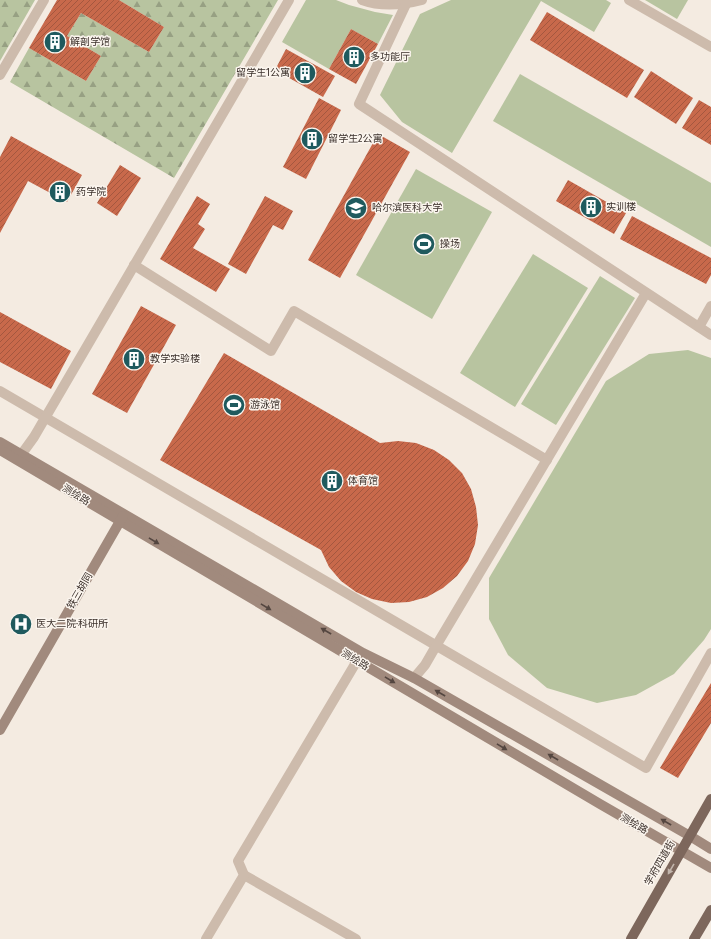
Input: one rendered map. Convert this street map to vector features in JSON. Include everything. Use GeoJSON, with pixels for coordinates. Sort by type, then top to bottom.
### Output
{"type":"FeatureCollection","features":[{"type":"Feature","properties":{"kind":"main road","name":"测绘路"},"geometry":{"type":"LineString","coordinates":[[0,442],[122,518]]}},
{"type":"Feature","properties":{"kind":"main road","name":"测绘路"},"geometry":{"type":"LineString","coordinates":[[0,450],[122,518],[360,657],[711,868]]}},
{"type":"Feature","properties":{"kind":"main road","name":"铁三胡同"},"geometry":{"type":"LineString","coordinates":[[0,730],[122,518]]}},
{"type":"Feature","properties":{"kind":"main road","name":"测绘路"},"geometry":{"type":"LineString","coordinates":[[360,657],[414,678],[711,849]]}},
{"type":"Feature","properties":{"kind":"main road","name":"学府四道街"},"geometry":{"type":"LineString","coordinates":[[631,939],[711,800]]}},
{"type":"Feature","properties":{"kind":"main road"},"geometry":{"type":"LineString","coordinates":[[694,939],[711,910]]}},
{"type":"Feature","properties":{"kind":"street"},"geometry":{"type":"LineString","coordinates":[[0,75],[44,0]]}},
{"type":"Feature","properties":{"kind":"street"},"geometry":{"type":"LineString","coordinates":[[21,455],[34,437],[290,0]]}},
{"type":"Feature","properties":{"kind":"street"},"geometry":{"type":"LineString","coordinates":[[362,0],[386,5],[406,4],[422,0]]}},
{"type":"Feature","properties":{"kind":"street"},"geometry":{"type":"LineString","coordinates":[[629,0],[711,47]]}},
{"type":"Feature","properties":{"kind":"street"},"geometry":{"type":"LineString","coordinates":[[406,4],[359,104],[711,335]]}},
{"type":"Feature","properties":{"kind":"street"},"geometry":{"type":"LineString","coordinates":[[134,265],[271,351],[294,311],[547,460]]}},
{"type":"Feature","properties":{"kind":"street"},"geometry":{"type":"LineString","coordinates":[[414,678],[425,665],[646,293]]}},
{"type":"Feature","properties":{"kind":"street"},"geometry":{"type":"LineString","coordinates":[[699,327],[711,306]]}},
{"type":"Feature","properties":{"kind":"street"},"geometry":{"type":"LineString","coordinates":[[0,391],[646,768],[711,653]]}},
{"type":"Feature","properties":{"kind":"street"},"geometry":{"type":"LineString","coordinates":[[356,939],[244,875],[238,861],[360,657]]}},
{"type":"Feature","properties":{"kind":"street"},"geometry":{"type":"LineString","coordinates":[[206,939],[244,875]]}},
{"type":"Feature","properties":{"kind":"green space"},"geometry":{"type":"Polygon","coordinates":[[[0,0],[35,0],[0,61],[0,0]]]}},
{"type":"Feature","properties":{"kind":"green space"},"geometry":{"type":"Polygon","coordinates":[[[119,0],[278,0],[174,178],[10,82],[29,48],[86,81],[101,56],[67,36],[81,13],[149,52],[164,27],[119,0]]]}},
{"type":"Feature","properties":{"kind":"green space"},"geometry":{"type":"Polygon","coordinates":[[[306,0],[336,0],[375,12],[393,15],[378,44],[351,29],[329,69],[282,42],[306,0]]]}},
{"type":"Feature","properties":{"kind":"green space"},"geometry":{"type":"Polygon","coordinates":[[[451,0],[606,0],[611,3],[594,32],[541,1],[452,153],[402,122],[380,95],[420,14],[451,0]]]}},
{"type":"Feature","properties":{"kind":"green space"},"geometry":{"type":"Polygon","coordinates":[[[645,0],[688,0],[677,19],[645,0]]]}},
{"type":"Feature","properties":{"kind":"green space"},"geometry":{"type":"Polygon","coordinates":[[[520,74],[711,183],[711,247],[493,121],[520,74]]]}},
{"type":"Feature","properties":{"kind":"green space","name":"操场"},"geometry":{"type":"Polygon","coordinates":[[[416,169],[492,212],[432,319],[356,275],[416,169]]]}},
{"type":"Feature","properties":{"kind":"green space"},"geometry":{"type":"Polygon","coordinates":[[[533,254],[588,288],[515,407],[460,373],[533,254]]]}},
{"type":"Feature","properties":{"kind":"green space"},"geometry":{"type":"Polygon","coordinates":[[[600,276],[635,298],[556,425],[521,404],[600,276]]]}},
{"type":"Feature","properties":{"kind":"green space"},"geometry":{"type":"Polygon","coordinates":[[[688,350],[711,358],[711,629],[704,640],[674,674],[636,695],[597,703],[547,688],[508,655],[489,619],[489,578],[606,381],[649,354],[688,350]]]}},
{"type":"Feature","properties":{"kind":"building","name":"解剖学馆"},"geometry":{"type":"Polygon","coordinates":[[[57,0],[119,0],[164,27],[149,52],[81,13],[67,36],[101,56],[86,81],[29,48],[57,0]]]}},
{"type":"Feature","properties":{"kind":"building"},"geometry":{"type":"Polygon","coordinates":[[[547,12],[644,70],[627,98],[530,40],[547,12]]]}},
{"type":"Feature","properties":{"kind":"building","name":"多功能厅"},"geometry":{"type":"Polygon","coordinates":[[[351,29],[378,44],[356,84],[329,69],[351,29]]]}},
{"type":"Feature","properties":{"kind":"building","name":"留学生1公寓"},"geometry":{"type":"Polygon","coordinates":[[[286,49],[335,76],[323,97],[275,70],[286,49]]]}},
{"type":"Feature","properties":{"kind":"building"},"geometry":{"type":"Polygon","coordinates":[[[651,71],[693,98],[676,124],[634,97],[651,71]]]}},
{"type":"Feature","properties":{"kind":"building","name":"留学生2公寓"},"geometry":{"type":"Polygon","coordinates":[[[319,98],[341,110],[306,179],[283,167],[319,98]]]}},
{"type":"Feature","properties":{"kind":"building"},"geometry":{"type":"Polygon","coordinates":[[[699,100],[711,107],[711,145],[682,128],[699,100]]]}},
{"type":"Feature","properties":{"kind":"building"},"geometry":{"type":"Polygon","coordinates":[[[378,134],[410,152],[340,278],[308,260],[378,134]]]}},
{"type":"Feature","properties":{"kind":"building","name":"药学院"},"geometry":{"type":"Polygon","coordinates":[[[11,136],[82,175],[67,202],[28,181],[0,233],[0,157],[11,136]]]}},
{"type":"Feature","properties":{"kind":"building"},"geometry":{"type":"Polygon","coordinates":[[[120,165],[141,178],[117,216],[97,203],[120,165]]]}},
{"type":"Feature","properties":{"kind":"building","name":"实训楼"},"geometry":{"type":"Polygon","coordinates":[[[568,180],[626,213],[614,234],[556,201],[568,180]]]}},
{"type":"Feature","properties":{"kind":"building"},"geometry":{"type":"Polygon","coordinates":[[[197,196],[210,204],[198,224],[205,229],[193,248],[230,269],[216,292],[160,259],[197,196]]]}},
{"type":"Feature","properties":{"kind":"building"},"geometry":{"type":"Polygon","coordinates":[[[265,196],[293,211],[283,230],[273,225],[246,274],[228,264],[265,196]]]}},
{"type":"Feature","properties":{"kind":"building"},"geometry":{"type":"Polygon","coordinates":[[[632,216],[711,258],[711,275],[706,284],[620,239],[632,216]]]}},
{"type":"Feature","properties":{"kind":"building","name":"教学实验楼"},"geometry":{"type":"Polygon","coordinates":[[[141,306],[176,325],[127,413],[92,394],[141,306]]]}},
{"type":"Feature","properties":{"kind":"building"},"geometry":{"type":"Polygon","coordinates":[[[0,312],[71,351],[51,389],[0,362],[0,312]]]}},
{"type":"Feature","properties":{"kind":"building","name":"体育馆"},"geometry":{"type":"Polygon","coordinates":[[[224,353],[380,443],[398,441],[416,443],[434,450],[449,460],[462,473],[471,489],[476,507],[478,525],[475,544],[468,561],[457,576],[443,588],[427,597],[409,602],[391,603],[372,599],[356,592],[341,581],[329,567],[321,550],[160,460],[224,353]]]}},
{"type":"Feature","properties":{"kind":"building"},"geometry":{"type":"Polygon","coordinates":[[[711,683],[711,723],[678,778],[660,768],[711,683]]]}},
{"type":"Feature","properties":{"kind":"place","name":"解剖学馆"},"geometry":{"type":"Point","coordinates":[55,42]}},
{"type":"Feature","properties":{"kind":"place","name":"多功能厅"},"geometry":{"type":"Point","coordinates":[354,57]}},
{"type":"Feature","properties":{"kind":"place","name":"留学生1公寓"},"geometry":{"type":"Point","coordinates":[305,73]}},
{"type":"Feature","properties":{"kind":"place","name":"留学生2公寓"},"geometry":{"type":"Point","coordinates":[312,139]}},
{"type":"Feature","properties":{"kind":"place","name":"药学院"},"geometry":{"type":"Point","coordinates":[60,192]}},
{"type":"Feature","properties":{"kind":"place","name":"实训楼"},"geometry":{"type":"Point","coordinates":[591,207]}},
{"type":"Feature","properties":{"kind":"place","name":"哈尔滨医科大学"},"geometry":{"type":"Point","coordinates":[356,208]}},
{"type":"Feature","properties":{"kind":"place","name":"操场"},"geometry":{"type":"Point","coordinates":[424,244]}},
{"type":"Feature","properties":{"kind":"place","name":"教学实验楼"},"geometry":{"type":"Point","coordinates":[134,359]}},
{"type":"Feature","properties":{"kind":"place","name":"游泳馆"},"geometry":{"type":"Point","coordinates":[234,405]}},
{"type":"Feature","properties":{"kind":"place","name":"体育馆"},"geometry":{"type":"Point","coordinates":[332,481]}},
{"type":"Feature","properties":{"kind":"place","name":"医大二院·科研所"},"geometry":{"type":"Point","coordinates":[21,624]}}]}
